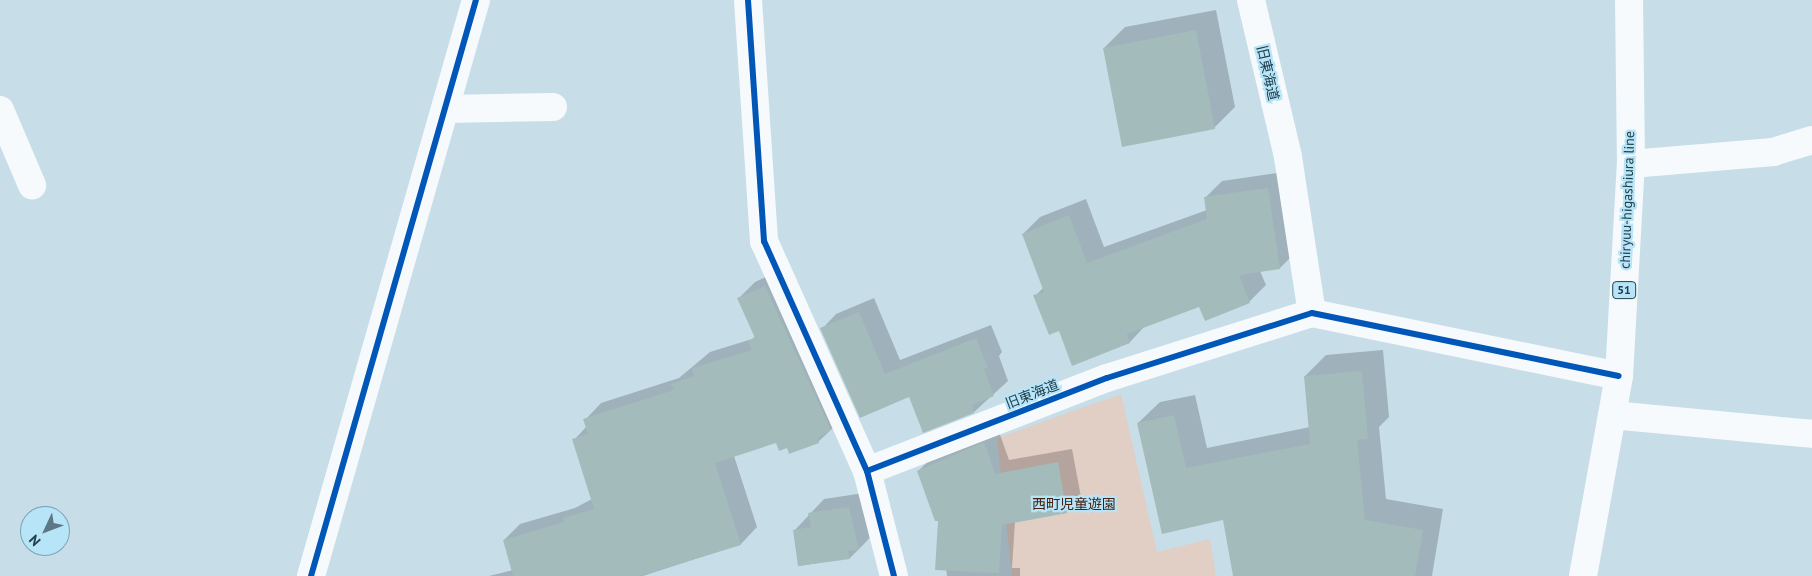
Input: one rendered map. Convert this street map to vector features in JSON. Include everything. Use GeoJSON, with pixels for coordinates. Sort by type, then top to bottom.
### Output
{"type":"FeatureCollection","features":[{"type":"Feature","properties":{"kind":"street"},"geometry":{"type":"LineString","coordinates":[[311,576],[476,0]]}},
{"type":"Feature","properties":{"kind":"street"},"geometry":{"type":"LineString","coordinates":[[748,0],[764,241],[867,471],[894,576]]}},
{"type":"Feature","properties":{"kind":"street","name":"旧東海道"},"geometry":{"type":"LineString","coordinates":[[867,471],[1107,378],[1312,313],[1288,157],[1251,0]]}},
{"type":"Feature","properties":{"kind":"street","name":"chiryuu-higashiura line"},"geometry":{"type":"LineString","coordinates":[[1583,576],[1619,376],[1631,164],[1629,0]]}},
{"type":"Feature","properties":{"kind":"street"},"geometry":{"type":"LineString","coordinates":[[446,109],[553,106]]}},
{"type":"Feature","properties":{"kind":"street"},"geometry":{"type":"LineString","coordinates":[[0,110],[32,185]]}},
{"type":"Feature","properties":{"kind":"street"},"geometry":{"type":"LineString","coordinates":[[1631,164],[1773,152],[1812,140]]}},
{"type":"Feature","properties":{"kind":"street"},"geometry":{"type":"LineString","coordinates":[[1312,313],[1619,376]]}},
{"type":"Feature","properties":{"kind":"street"},"geometry":{"type":"LineString","coordinates":[[1612,415],[1812,434]]}},
{"type":"Feature","properties":{"kind":"green space","name":"西町児童遊園"},"geometry":{"type":"Polygon","coordinates":[[[1121,394],[1157,552],[1210,539],[1216,576],[1012,576],[997,438],[1121,394]]]}},
{"type":"Feature","properties":{"kind":"building"},"geometry":{"type":"Polygon","coordinates":[[[1196,30],[1215,129],[1122,147],[1103,48],[1196,30]]]}},
{"type":"Feature","properties":{"kind":"building"},"geometry":{"type":"Polygon","coordinates":[[[1268,188],[1280,269],[1239,275],[1250,303],[1205,321],[1199,307],[1127,334],[1130,343],[1072,366],[1059,331],[1049,335],[1033,295],[1044,292],[1022,234],[1069,215],[1087,263],[1207,219],[1204,197],[1268,188]]]}},
{"type":"Feature","properties":{"kind":"building"},"geometry":{"type":"Polygon","coordinates":[[[765,286],[831,430],[818,438],[819,443],[789,454],[787,448],[779,451],[776,443],[715,463],[741,545],[640,576],[513,576],[503,540],[564,522],[563,518],[594,509],[572,439],[588,434],[583,419],[674,390],[671,384],[694,376],[692,368],[752,350],[748,341],[755,338],[737,298],[765,286]]]}},
{"type":"Feature","properties":{"kind":"building"},"geometry":{"type":"Polygon","coordinates":[[[859,312],[885,374],[976,338],[988,368],[984,369],[994,396],[972,405],[974,413],[923,433],[909,397],[860,418],[820,328],[859,312]]]}},
{"type":"Feature","properties":{"kind":"building"},"geometry":{"type":"Polygon","coordinates":[[[1362,371],[1368,439],[1357,440],[1365,520],[1423,530],[1415,576],[1233,576],[1223,520],[1162,534],[1137,423],[1174,415],[1186,468],[1310,444],[1304,376],[1362,371]]]}},
{"type":"Feature","properties":{"kind":"building"},"geometry":{"type":"Polygon","coordinates":[[[984,442],[995,474],[1058,462],[1067,513],[1002,525],[999,573],[935,570],[938,521],[935,521],[917,471],[984,442]]]}},
{"type":"Feature","properties":{"kind":"building"},"geometry":{"type":"Polygon","coordinates":[[[849,507],[859,550],[848,551],[850,559],[798,566],[793,530],[811,527],[808,513],[849,507]]]}},
{"type":"Feature","properties":{"kind":"cycle path"},"geometry":{"type":"LineString","coordinates":[[311,576],[476,0]]}},
{"type":"Feature","properties":{"kind":"cycle path"},"geometry":{"type":"LineString","coordinates":[[748,0],[764,241],[867,471],[894,576]]}},
{"type":"Feature","properties":{"kind":"cycle path"},"geometry":{"type":"LineString","coordinates":[[867,471],[1107,378],[1312,313],[1619,376]]}}]}
